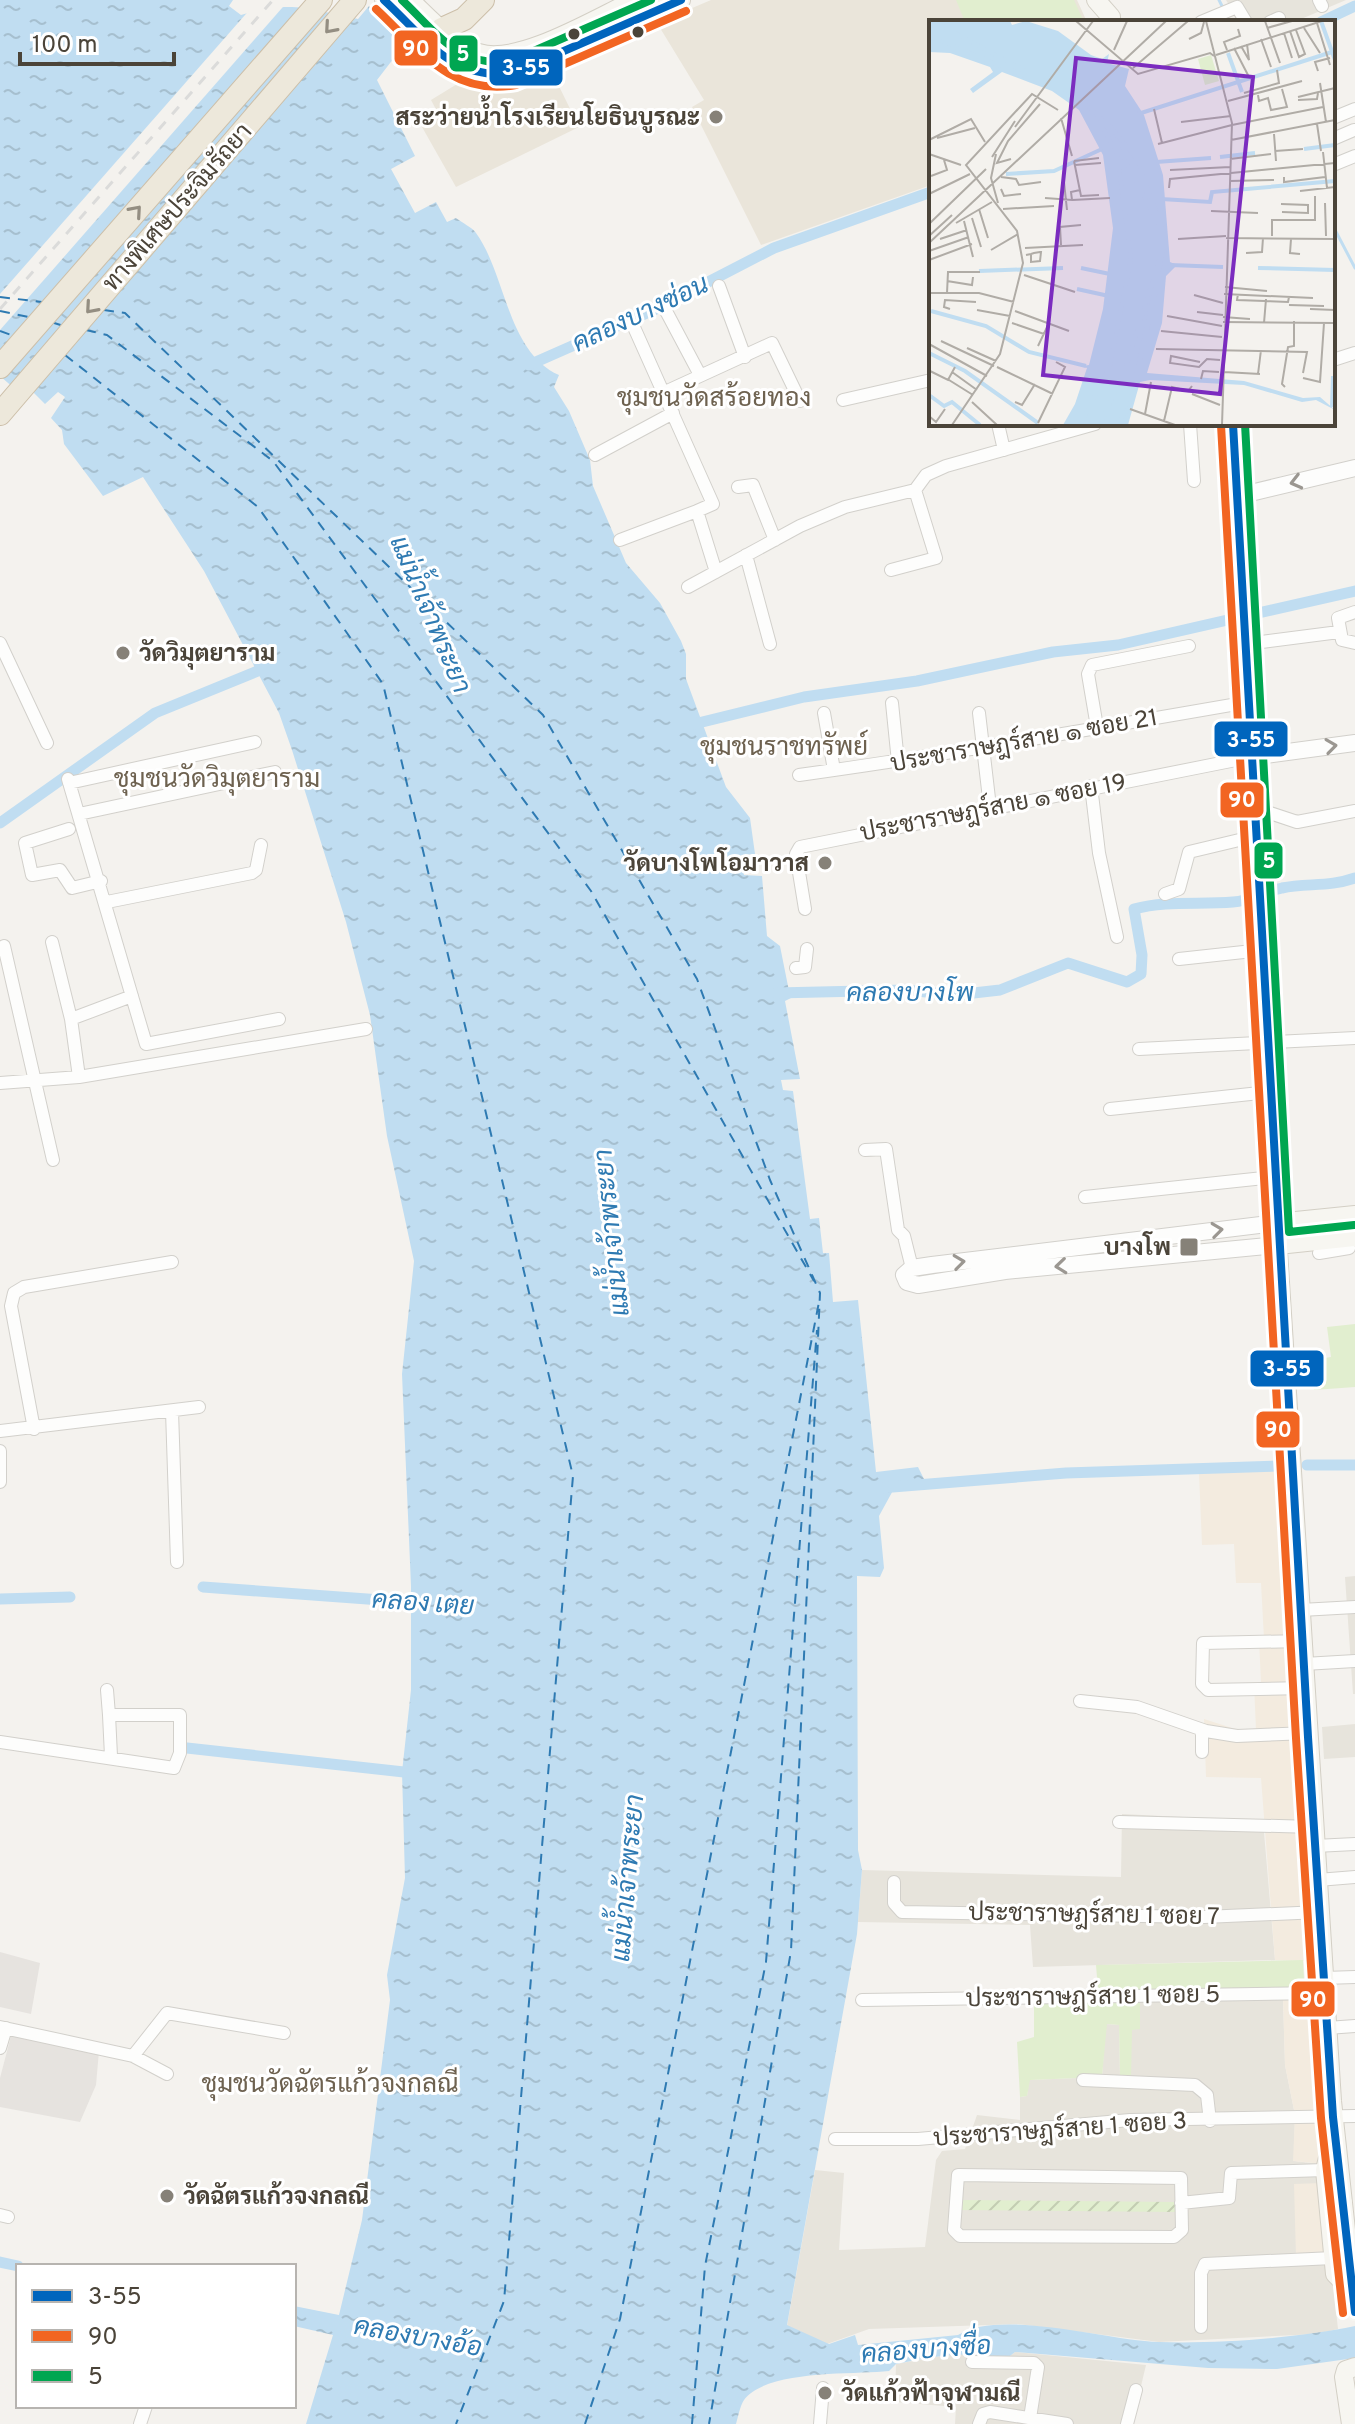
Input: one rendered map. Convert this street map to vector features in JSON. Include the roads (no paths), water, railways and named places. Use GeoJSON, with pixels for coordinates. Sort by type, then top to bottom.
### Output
{"type":"FeatureCollection","features":[{"type":"Feature","properties":{"kind":"highway","name":"ทางพิเศษประจิมรัถยา"},"geometry":{"type":"LineString","coordinates":[[0,367],[321,0]]}},
{"type":"Feature","properties":{"kind":"highway","name":"ทางพิเศษประจิมรัถยา"},"geometry":{"type":"LineString","coordinates":[[0,414],[355,0]]}},
{"type":"Feature","properties":{"kind":"highway"},"geometry":{"type":"LineString","coordinates":[[435,31],[464,19],[483,0]]}},
{"type":"Feature","properties":{"kind":"main road"},"geometry":{"type":"LineString","coordinates":[[384,0],[471,50],[502,56],[525,50],[624,2]]}},
{"type":"Feature","properties":{"kind":"main road"},"geometry":{"type":"LineString","coordinates":[[410,0],[466,72],[511,74],[681,0]]}},
{"type":"Feature","properties":{"kind":"main road"},"geometry":{"type":"LineString","coordinates":[[1096,0],[1111,13]]}},
{"type":"Feature","properties":{"kind":"main road"},"geometry":{"type":"LineString","coordinates":[[1233,426],[1273,1177],[1324,1986],[1334,2126],[1349,2205],[1355,2312]]}},
{"type":"Feature","properties":{"kind":"main road"},"geometry":{"type":"LineString","coordinates":[[1276,1223],[1355,1215]]}},
{"type":"Feature","properties":{"kind":"main road"},"geometry":{"type":"LineString","coordinates":[[1278,1245],[1351,1244]]}},
{"type":"Feature","properties":{"kind":"main road"},"geometry":{"type":"LineString","coordinates":[[1334,2126],[1325,2170],[1333,2258],[1337,2278],[1345,2284],[1355,2283]]}},
{"type":"Feature","properties":{"kind":"main road"},"geometry":{"type":"LineString","coordinates":[[1351,2424],[1344,2377],[1346,2370],[1355,2367]]}},
{"type":"Feature","properties":{"kind":"street"},"geometry":{"type":"LineString","coordinates":[[1205,20],[1231,8]]}},
{"type":"Feature","properties":{"kind":"street"},"geometry":{"type":"LineString","coordinates":[[1335,117],[1355,109]]}},
{"type":"Feature","properties":{"kind":"street"},"geometry":{"type":"LineString","coordinates":[[1335,138],[1354,130]]}},
{"type":"Feature","properties":{"kind":"street"},"geometry":{"type":"LineString","coordinates":[[1335,164],[1355,156]]}},
{"type":"Feature","properties":{"kind":"street"},"geometry":{"type":"LineString","coordinates":[[719,286],[745,357]]}},
{"type":"Feature","properties":{"kind":"street"},"geometry":{"type":"LineString","coordinates":[[666,311],[700,375]]}},
{"type":"Feature","properties":{"kind":"street"},"geometry":{"type":"LineString","coordinates":[[620,540],[713,504],[633,325]]}},
{"type":"Feature","properties":{"kind":"street"},"geometry":{"type":"LineString","coordinates":[[665,392],[774,343],[800,401]]}},
{"type":"Feature","properties":{"kind":"street"},"geometry":{"type":"LineString","coordinates":[[1335,359],[1355,353]]}},
{"type":"Feature","properties":{"kind":"street"},"geometry":{"type":"LineString","coordinates":[[843,400],[929,380]]}},
{"type":"Feature","properties":{"kind":"street"},"geometry":{"type":"LineString","coordinates":[[595,455],[673,413]]}},
{"type":"Feature","properties":{"kind":"street"},"geometry":{"type":"LineString","coordinates":[[998,426],[1004,450]]}},
{"type":"Feature","properties":{"kind":"street"},"geometry":{"type":"LineString","coordinates":[[688,587],[845,507],[915,490],[926,475],[946,466],[1088,426]]}},
{"type":"Feature","properties":{"kind":"street"},"geometry":{"type":"LineString","coordinates":[[1190,426],[1194,481]]}},
{"type":"Feature","properties":{"kind":"street"},"geometry":{"type":"LineString","coordinates":[[1238,496],[1355,468]]}},
{"type":"Feature","properties":{"kind":"street"},"geometry":{"type":"LineString","coordinates":[[738,487],[753,485],[775,540]]}},
{"type":"Feature","properties":{"kind":"street"},"geometry":{"type":"LineString","coordinates":[[891,570],[936,558],[915,490]]}},
{"type":"Feature","properties":{"kind":"street"},"geometry":{"type":"LineString","coordinates":[[697,511],[716,572]]}},
{"type":"Feature","properties":{"kind":"street"},"geometry":{"type":"LineString","coordinates":[[746,555],[770,644]]}},
{"type":"Feature","properties":{"kind":"street"},"geometry":{"type":"LineString","coordinates":[[1355,612],[1339,616],[1339,632],[1344,643],[1355,643]]}},
{"type":"Feature","properties":{"kind":"street"},"geometry":{"type":"LineString","coordinates":[[1246,644],[1339,632]]}},
{"type":"Feature","properties":{"kind":"street"},"geometry":{"type":"LineString","coordinates":[[0,643],[47,743]]}},
{"type":"Feature","properties":{"kind":"street"},"geometry":{"type":"LineString","coordinates":[[1097,727],[1088,674],[1092,665],[1189,646]]}},
{"type":"Feature","properties":{"kind":"street","name":"ประชาราษฎร์สาย ๑ ซอย 21"},"geometry":{"type":"LineString","coordinates":[[799,775],[985,748],[1249,702]]}},
{"type":"Feature","properties":{"kind":"street"},"geometry":{"type":"LineString","coordinates":[[892,703],[898,762]]}},
{"type":"Feature","properties":{"kind":"street"},"geometry":{"type":"LineString","coordinates":[[824,713],[834,770]]}},
{"type":"Feature","properties":{"kind":"street"},"geometry":{"type":"LineString","coordinates":[[979,713],[990,807]]}},
{"type":"Feature","properties":{"kind":"street"},"geometry":{"type":"LineString","coordinates":[[255,742],[69,781],[101,881],[146,1044],[279,1019]]}},
{"type":"Feature","properties":{"kind":"street"},"geometry":{"type":"LineString","coordinates":[[1251,757],[1355,743]]}},
{"type":"Feature","properties":{"kind":"street","name":"ประชาราษฎร์สาย ๑ ซอย 19"},"geometry":{"type":"LineString","coordinates":[[805,909],[796,854],[800,847],[1091,786],[1251,757]]}},
{"type":"Feature","properties":{"kind":"street"},"geometry":{"type":"LineString","coordinates":[[79,814],[275,772]]}},
{"type":"Feature","properties":{"kind":"street"},"geometry":{"type":"LineString","coordinates":[[1091,786],[1099,853],[1117,937]]}},
{"type":"Feature","properties":{"kind":"street"},"geometry":{"type":"LineString","coordinates":[[1255,808],[1297,822],[1355,811]]}},
{"type":"Feature","properties":{"kind":"street"},"geometry":{"type":"LineString","coordinates":[[69,829],[25,843],[32,875],[60,870],[72,888],[101,881]]}},
{"type":"Feature","properties":{"kind":"street"},"geometry":{"type":"LineString","coordinates":[[1165,894],[1179,889],[1189,852],[1256,836]]}},
{"type":"Feature","properties":{"kind":"street"},"geometry":{"type":"LineString","coordinates":[[107,902],[252,873],[256,870],[261,845]]}},
{"type":"Feature","properties":{"kind":"street"},"geometry":{"type":"LineString","coordinates":[[52,942],[71,1019],[79,1077]]}},
{"type":"Feature","properties":{"kind":"street"},"geometry":{"type":"LineString","coordinates":[[4,946],[5,989],[53,1160]]}},
{"type":"Feature","properties":{"kind":"street"},"geometry":{"type":"LineString","coordinates":[[796,968],[805,967],[807,949]]}},
{"type":"Feature","properties":{"kind":"street"},"geometry":{"type":"LineString","coordinates":[[1179,959],[1262,950]]}},
{"type":"Feature","properties":{"kind":"street"},"geometry":{"type":"LineString","coordinates":[[71,1019],[132,996]]}},
{"type":"Feature","properties":{"kind":"street"},"geometry":{"type":"LineString","coordinates":[[0,1083],[79,1077],[366,1029]]}},
{"type":"Feature","properties":{"kind":"street"},"geometry":{"type":"LineString","coordinates":[[1139,1049],[1355,1038]]}},
{"type":"Feature","properties":{"kind":"street"},"geometry":{"type":"LineString","coordinates":[[1110,1109],[1269,1092]]}},
{"type":"Feature","properties":{"kind":"street"},"geometry":{"type":"LineString","coordinates":[[865,1150],[886,1151],[898,1230],[904,1236],[912,1268]]}},
{"type":"Feature","properties":{"kind":"street"},"geometry":{"type":"LineString","coordinates":[[1085,1197],[1273,1177]]}},
{"type":"Feature","properties":{"kind":"street"},"geometry":{"type":"LineString","coordinates":[[1276,1223],[912,1268],[906,1271],[905,1279],[918,1285],[1005,1271],[1278,1245]]}},
{"type":"Feature","properties":{"kind":"street"},"geometry":{"type":"LineString","coordinates":[[1319,1253],[1351,1244]]}},
{"type":"Feature","properties":{"kind":"street"},"geometry":{"type":"LineString","coordinates":[[34,1429],[11,1306],[14,1293],[32,1285],[172,1262]]}},
{"type":"Feature","properties":{"kind":"street"},"geometry":{"type":"LineString","coordinates":[[0,1431],[199,1407]]}},
{"type":"Feature","properties":{"kind":"street"},"geometry":{"type":"LineString","coordinates":[[172,1411],[177,1562]]}},
{"type":"Feature","properties":{"kind":"street"},"geometry":{"type":"LineString","coordinates":[[0,1451],[0,1482]]}},
{"type":"Feature","properties":{"kind":"street"},"geometry":{"type":"LineString","coordinates":[[1301,1610],[1355,1607]]}},
{"type":"Feature","properties":{"kind":"street"},"geometry":{"type":"LineString","coordinates":[[1303,1641],[1203,1643],[1202,1684],[1208,1690],[1305,1688]]}},
{"type":"Feature","properties":{"kind":"street"},"geometry":{"type":"LineString","coordinates":[[1304,1664],[1355,1661]]}},
{"type":"Feature","properties":{"kind":"street"},"geometry":{"type":"LineString","coordinates":[[107,1690],[111,1756]]}},
{"type":"Feature","properties":{"kind":"street"},"geometry":{"type":"LineString","coordinates":[[1080,1701],[1137,1707],[1202,1730],[1237,1736],[1308,1733]]}},
{"type":"Feature","properties":{"kind":"street"},"geometry":{"type":"LineString","coordinates":[[0,1742],[111,1756],[174,1768],[180,1753],[180,1715],[109,1715]]}},
{"type":"Feature","properties":{"kind":"street"},"geometry":{"type":"LineString","coordinates":[[1202,1730],[1202,1752]]}},
{"type":"Feature","properties":{"kind":"street"},"geometry":{"type":"LineString","coordinates":[[1119,1822],[1314,1827]]}},
{"type":"Feature","properties":{"kind":"street"},"geometry":{"type":"LineString","coordinates":[[1315,1846],[1355,1844]]}},
{"type":"Feature","properties":{"kind":"street"},"geometry":{"type":"LineString","coordinates":[[1318,1880],[1355,1877]]}},
{"type":"Feature","properties":{"kind":"street","name":"ประชาราษฎร์สาย 1 ซอย 7"},"geometry":{"type":"LineString","coordinates":[[894,1882],[894,1903],[902,1912],[1204,1917],[1320,1912]]}},
{"type":"Feature","properties":{"kind":"street","name":"ประชาราษฎร์สาย 1 ซอย 5"},"geometry":{"type":"LineString","coordinates":[[862,2000],[1324,1986],[1355,1977]]}},
{"type":"Feature","properties":{"kind":"street"},"geometry":{"type":"LineString","coordinates":[[133,2056],[167,2013],[284,2033]]}},
{"type":"Feature","properties":{"kind":"street"},"geometry":{"type":"LineString","coordinates":[[1327,2028],[1355,2026]]}},
{"type":"Feature","properties":{"kind":"street"},"geometry":{"type":"LineString","coordinates":[[0,2048],[3,2027],[133,2056],[167,2074]]}},
{"type":"Feature","properties":{"kind":"street"},"geometry":{"type":"LineString","coordinates":[[1083,2080],[1195,2085],[1207,2095],[1210,2121]]}},
{"type":"Feature","properties":{"kind":"street","name":"ประชาราษฎร์สาย 1 ซอย 3"},"geometry":{"type":"LineString","coordinates":[[835,2139],[918,2139],[1130,2120],[1334,2126],[1355,2116]]}},
{"type":"Feature","properties":{"kind":"street"},"geometry":{"type":"LineString","coordinates":[[1181,2203],[1229,2198],[1231,2173],[1325,2170]]}},
{"type":"Feature","properties":{"kind":"street"},"geometry":{"type":"LineString","coordinates":[[958,2175],[1179,2178],[1183,2182],[1181,2203],[1182,2230],[1174,2237],[960,2236],[954,2230],[958,2175]]}},
{"type":"Feature","properties":{"kind":"street"},"geometry":{"type":"LineString","coordinates":[[1201,2327],[1201,2273],[1205,2264],[1333,2258]]}},
{"type":"Feature","properties":{"kind":"street"},"geometry":{"type":"LineString","coordinates":[[972,2362],[1034,2363],[1038,2367],[1030,2418]]}},
{"type":"Feature","properties":{"kind":"street"},"geometry":{"type":"LineString","coordinates":[[820,2424],[823,2388]]}},
{"type":"Feature","properties":{"kind":"street"},"geometry":{"type":"LineString","coordinates":[[1127,2424],[1136,2390]]}},
{"type":"Feature","properties":{"kind":"street"},"geometry":{"type":"LineString","coordinates":[[979,2424],[983,2414],[990,2412],[1005,2419],[1030,2418],[1067,2424]]}},
{"type":"Feature","properties":{"kind":"water"},"geometry":{"type":"Polygon","coordinates":[[[0,0],[233,0],[229,6],[241,15],[287,7],[358,19],[369,6],[407,41],[377,80],[415,156],[391,169],[415,213],[436,202],[447,222],[456,218],[474,231],[486,250],[509,311],[528,349],[542,364],[559,375],[554,387],[569,411],[590,460],[593,486],[626,563],[660,603],[681,641],[686,654],[686,679],[726,787],[750,818],[755,854],[741,855],[744,875],[762,876],[767,936],[780,946],[789,991],[797,995],[785,1001],[800,1079],[781,1080],[783,1090],[793,1091],[810,1219],[819,1218],[823,1253],[829,1253],[833,1302],[858,1300],[876,1472],[918,1467],[926,1483],[918,1480],[896,1485],[879,1516],[884,1568],[880,1577],[857,1576],[858,1850],[862,1870],[857,1934],[787,2325],[829,2344],[855,2335],[858,2345],[958,2335],[977,2328],[1000,2325],[1027,2325],[1159,2342],[1283,2337],[1355,2326],[1355,2358],[1277,2369],[1208,2368],[1015,2352],[1005,2360],[978,2355],[951,2355],[896,2364],[889,2371],[812,2375],[771,2383],[755,2390],[744,2400],[736,2424],[306,2424],[333,2335],[296,2326],[296,2306],[339,2315],[362,2220],[390,2000],[387,1975],[405,1878],[402,1772],[411,1690],[411,1586],[402,1374],[414,1261],[387,1136],[370,1015],[346,922],[279,713],[204,571],[143,477],[103,496],[64,444],[62,430],[51,418],[65,397],[58,392],[45,404],[33,392],[23,396],[0,376],[0,0]]]}},
{"type":"Feature","properties":{"kind":"waterway"},"geometry":{"type":"LineString","coordinates":[[1219,0],[1223,8]]}},
{"type":"Feature","properties":{"kind":"waterway","name":"คลองบางซ่อน"},"geometry":{"type":"LineString","coordinates":[[1325,20],[1355,6]]}},
{"type":"Feature","properties":{"kind":"waterway","name":"คลองบางซ่อน"},"geometry":{"type":"LineString","coordinates":[[529,365],[656,309],[774,248],[929,193]]}},
{"type":"Feature","properties":{"kind":"waterway"},"geometry":{"type":"LineString","coordinates":[[1335,230],[1355,268]]}},
{"type":"Feature","properties":{"kind":"waterway"},"geometry":{"type":"LineString","coordinates":[[690,725],[804,697],[917,681],[1053,652],[1118,645],[1355,591]]}},
{"type":"Feature","properties":{"kind":"waterway"},"geometry":{"type":"LineString","coordinates":[[0,823],[155,713],[270,666]]}},
{"type":"Feature","properties":{"kind":"waterway","name":"คลองบางโพ"},"geometry":{"type":"LineString","coordinates":[[776,993],[906,990],[956,995],[1000,990],[1068,963],[1127,982],[1141,974],[1142,955],[1134,909],[1239,901],[1282,888],[1337,883],[1355,878]]}},
{"type":"Feature","properties":{"kind":"waterway"},"geometry":{"type":"LineString","coordinates":[[1307,1465],[1355,1465]]}},
{"type":"Feature","properties":{"kind":"waterway"},"geometry":{"type":"LineString","coordinates":[[880,1488],[1066,1473],[1279,1466]]}},
{"type":"Feature","properties":{"kind":"waterway","name":"คลอง เตย"},"geometry":{"type":"LineString","coordinates":[[203,1587],[422,1603]]}},
{"type":"Feature","properties":{"kind":"waterway","name":"คลอง เตย"},"geometry":{"type":"LineString","coordinates":[[0,1599],[70,1597]]}},
{"type":"Feature","properties":{"kind":"waterway"},"geometry":{"type":"LineString","coordinates":[[187,1748],[413,1773]]}},
{"type":"Feature","properties":{"kind":"waterway","name":"คลองบางอ้อ"},"geometry":{"type":"LineString","coordinates":[[0,2262],[16,2266]]}},
{"type":"Feature","properties":{"kind":"railway"},"geometry":{"type":"LineString","coordinates":[[0,309],[273,0]]}},
{"type":"Feature","properties":{"kind":"place","name":"สระว่ายนํ้าโรงเรียนโยธินบูรณะ"},"geometry":{"type":"Point","coordinates":[716,117]}},
{"type":"Feature","properties":{"kind":"place","name":"วัดวิมุตยาราม"},"geometry":{"type":"Point","coordinates":[123,653]}},
{"type":"Feature","properties":{"kind":"place","name":"วัดบางโพโอมาวาส"},"geometry":{"type":"Point","coordinates":[825,863]}},
{"type":"Feature","properties":{"kind":"place","name":"บางโพ"},"geometry":{"type":"Point","coordinates":[1189,1247]}},
{"type":"Feature","properties":{"kind":"place","name":"วัดฉัตรแก้วจงกลณี"},"geometry":{"type":"Point","coordinates":[167,2196]}},
{"type":"Feature","properties":{"kind":"place","name":"วัดแก้วฟ้าจุฬามณี"},"geometry":{"type":"Point","coordinates":[825,2393]}},
{"type":"Feature","properties":{"kind":"district","name":"ชุมชนวัดสร้อยทอง"},"geometry":{"type":"Point","coordinates":[714,397]}},
{"type":"Feature","properties":{"kind":"district","name":"ชุมชนราชทรัพย์"},"geometry":{"type":"Point","coordinates":[784,746]}},
{"type":"Feature","properties":{"kind":"district","name":"ชุมชนวัดวิมุตยาราม"},"geometry":{"type":"Point","coordinates":[217,778]}},
{"type":"Feature","properties":{"kind":"district","name":"ชุมชนวัดฉัตรแก้วจงกลณี"},"geometry":{"type":"Point","coordinates":[330,2083]}},
{"type":"Feature","properties":{"kind":"water label","name":"แม่น้ำเจ้าพระยา"},"geometry":{"type":"Point","coordinates":[431,614]}},
{"type":"Feature","properties":{"kind":"water label","name":"แม่น้ำเจ้าพระยา"},"geometry":{"type":"Point","coordinates":[611,1233]}},
{"type":"Feature","properties":{"kind":"water label","name":"แม่น้ำเจ้าพระยา"},"geometry":{"type":"Point","coordinates":[627,1878]}},
{"type":"Feature","properties":{"kind":"water label","name":"คลองบางซื่อ"},"geometry":{"type":"Point","coordinates":[926,2349]}}]}
